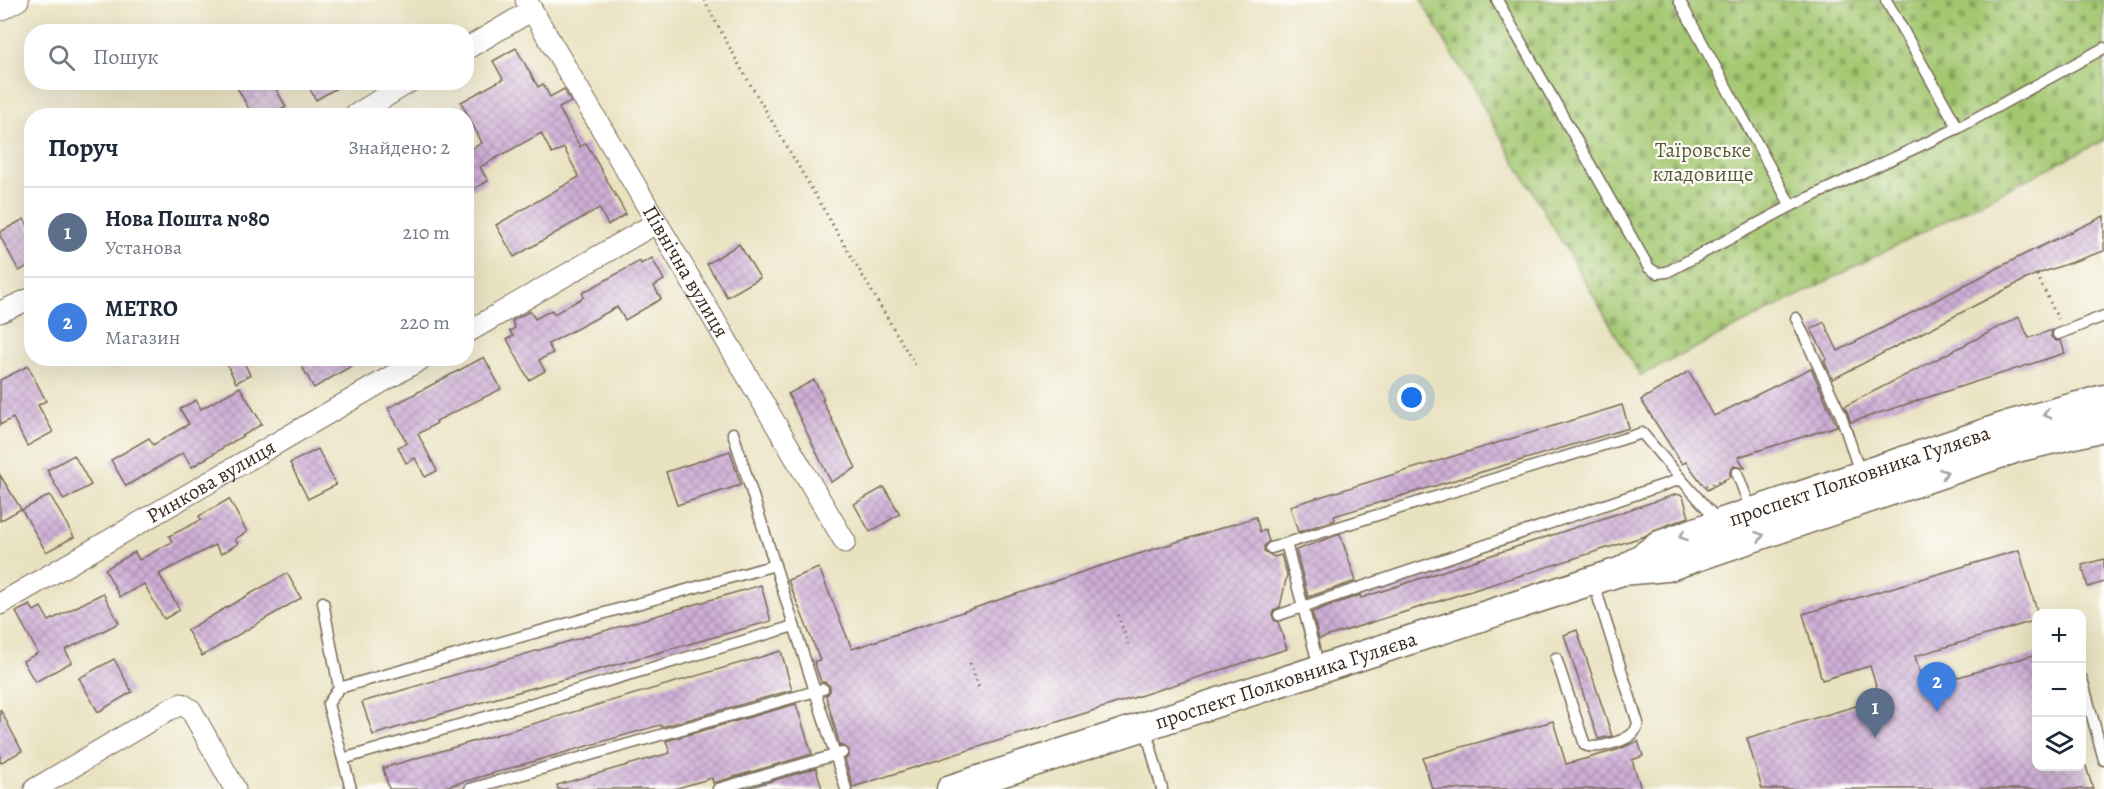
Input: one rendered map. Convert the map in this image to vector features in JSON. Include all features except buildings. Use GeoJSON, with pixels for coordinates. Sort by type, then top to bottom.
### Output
{"type":"FeatureCollection","features":[{"type":"Feature","properties":{"kind":"main road","name":"проспект Полковника Гуляєва"},"geometry":{"type":"LineString","coordinates":[[1622,571],[1660,545],[1720,523],[2012,424],[2104,399]]}},
{"type":"Feature","properties":{"kind":"main road","name":"проспект Полковника Гуляєва"},"geometry":{"type":"LineString","coordinates":[[951,789],[1622,571],[1667,567],[2017,448],[2104,427]]}},
{"type":"Feature","properties":{"kind":"street"},"geometry":{"type":"LineString","coordinates":[[0,10],[18,0]]}},
{"type":"Feature","properties":{"kind":"street"},"geometry":{"type":"LineString","coordinates":[[474,43],[529,5]]}},
{"type":"Feature","properties":{"kind":"street","name":"Північна вулиця"},"geometry":{"type":"LineString","coordinates":[[529,5],[845,542]]}},
{"type":"Feature","properties":{"kind":"street"},"geometry":{"type":"LineString","coordinates":[[367,108],[397,90]]}},
{"type":"Feature","properties":{"kind":"street"},"geometry":{"type":"LineString","coordinates":[[474,328],[656,223]]}},
{"type":"Feature","properties":{"kind":"street"},"geometry":{"type":"LineString","coordinates":[[0,312],[24,302]]}},
{"type":"Feature","properties":{"kind":"street","name":"Ринкова вулиця"},"geometry":{"type":"LineString","coordinates":[[0,604],[409,366]]}},
{"type":"Feature","properties":{"kind":"street"},"geometry":{"type":"LineString","coordinates":[[35,789],[168,710],[182,704],[191,710],[235,789]]}},
{"type":"Feature","properties":{"kind":"lane"},"geometry":{"type":"LineString","coordinates":[[1497,0],[1648,268],[1657,273],[1667,272],[1791,206],[1958,128],[2104,48]]}},
{"type":"Feature","properties":{"kind":"lane"},"geometry":{"type":"LineString","coordinates":[[1678,0],[1791,206]]}},
{"type":"Feature","properties":{"kind":"lane"},"geometry":{"type":"LineString","coordinates":[[1886,0],[1958,128]]}},
{"type":"Feature","properties":{"kind":"lane"},"geometry":{"type":"LineString","coordinates":[[2061,333],[2104,316]]}},
{"type":"Feature","properties":{"kind":"lane"},"geometry":{"type":"LineString","coordinates":[[1796,318],[1844,414],[1860,474]]}},
{"type":"Feature","properties":{"kind":"lane"},"geometry":{"type":"LineString","coordinates":[[733,433],[794,626],[819,690],[839,754],[846,789]]}},
{"type":"Feature","properties":{"kind":"lane"},"geometry":{"type":"LineString","coordinates":[[1271,548],[1642,433],[1720,523]]}},
{"type":"Feature","properties":{"kind":"lane"},"geometry":{"type":"LineString","coordinates":[[1737,474],[1752,512]]}},
{"type":"Feature","properties":{"kind":"lane"},"geometry":{"type":"LineString","coordinates":[[1279,615],[1681,478]]}},
{"type":"Feature","properties":{"kind":"lane"},"geometry":{"type":"LineString","coordinates":[[1286,543],[1319,669]]}},
{"type":"Feature","properties":{"kind":"lane"},"geometry":{"type":"LineString","coordinates":[[351,789],[328,704],[339,688],[775,565]]}},
{"type":"Feature","properties":{"kind":"lane"},"geometry":{"type":"LineString","coordinates":[[1556,658],[1585,745],[1596,748],[1630,736],[1636,730],[1638,723],[1593,581]]}},
{"type":"Feature","properties":{"kind":"lane"},"geometry":{"type":"LineString","coordinates":[[323,602],[339,688]]}},
{"type":"Feature","properties":{"kind":"lane"},"geometry":{"type":"LineString","coordinates":[[343,759],[794,626]]}},
{"type":"Feature","properties":{"kind":"lane"},"geometry":{"type":"LineString","coordinates":[[470,789],[819,690]]}},
{"type":"Feature","properties":{"kind":"lane"},"geometry":{"type":"LineString","coordinates":[[2086,694],[2104,760]]}},
{"type":"Feature","properties":{"kind":"lane"},"geometry":{"type":"LineString","coordinates":[[1145,726],[1162,789]]}},
{"type":"Feature","properties":{"kind":"lane"},"geometry":{"type":"LineString","coordinates":[[717,789],[839,754]]}},
{"type":"Feature","properties":{"kind":"path"},"geometry":{"type":"LineString","coordinates":[[704,0],[745,75],[915,365]]}},
{"type":"Feature","properties":{"kind":"path"},"geometry":{"type":"LineString","coordinates":[[2037,274],[2061,333]]}},
{"type":"Feature","properties":{"kind":"path"},"geometry":{"type":"LineString","coordinates":[[1692,491],[1737,474]]}},
{"type":"Feature","properties":{"kind":"path"},"geometry":{"type":"LineString","coordinates":[[1118,615],[1128,644]]}},
{"type":"Feature","properties":{"kind":"path"},"geometry":{"type":"LineString","coordinates":[[970,663],[980,691]]}},
{"type":"Feature","properties":{"kind":"green space","name":"Таїровське кладовище"},"geometry":{"type":"Polygon","coordinates":[[[1421,0],[2104,0],[2104,140],[1640,376],[1421,0]]]}},
{"type":"Feature","properties":{"kind":"place","name":"METRO"},"geometry":{"type":"Point","coordinates":[1937,712]}},
{"type":"Feature","properties":{"kind":"place","name":"Нова Пошта №80"},"geometry":{"type":"Point","coordinates":[1875,738]}}]}
